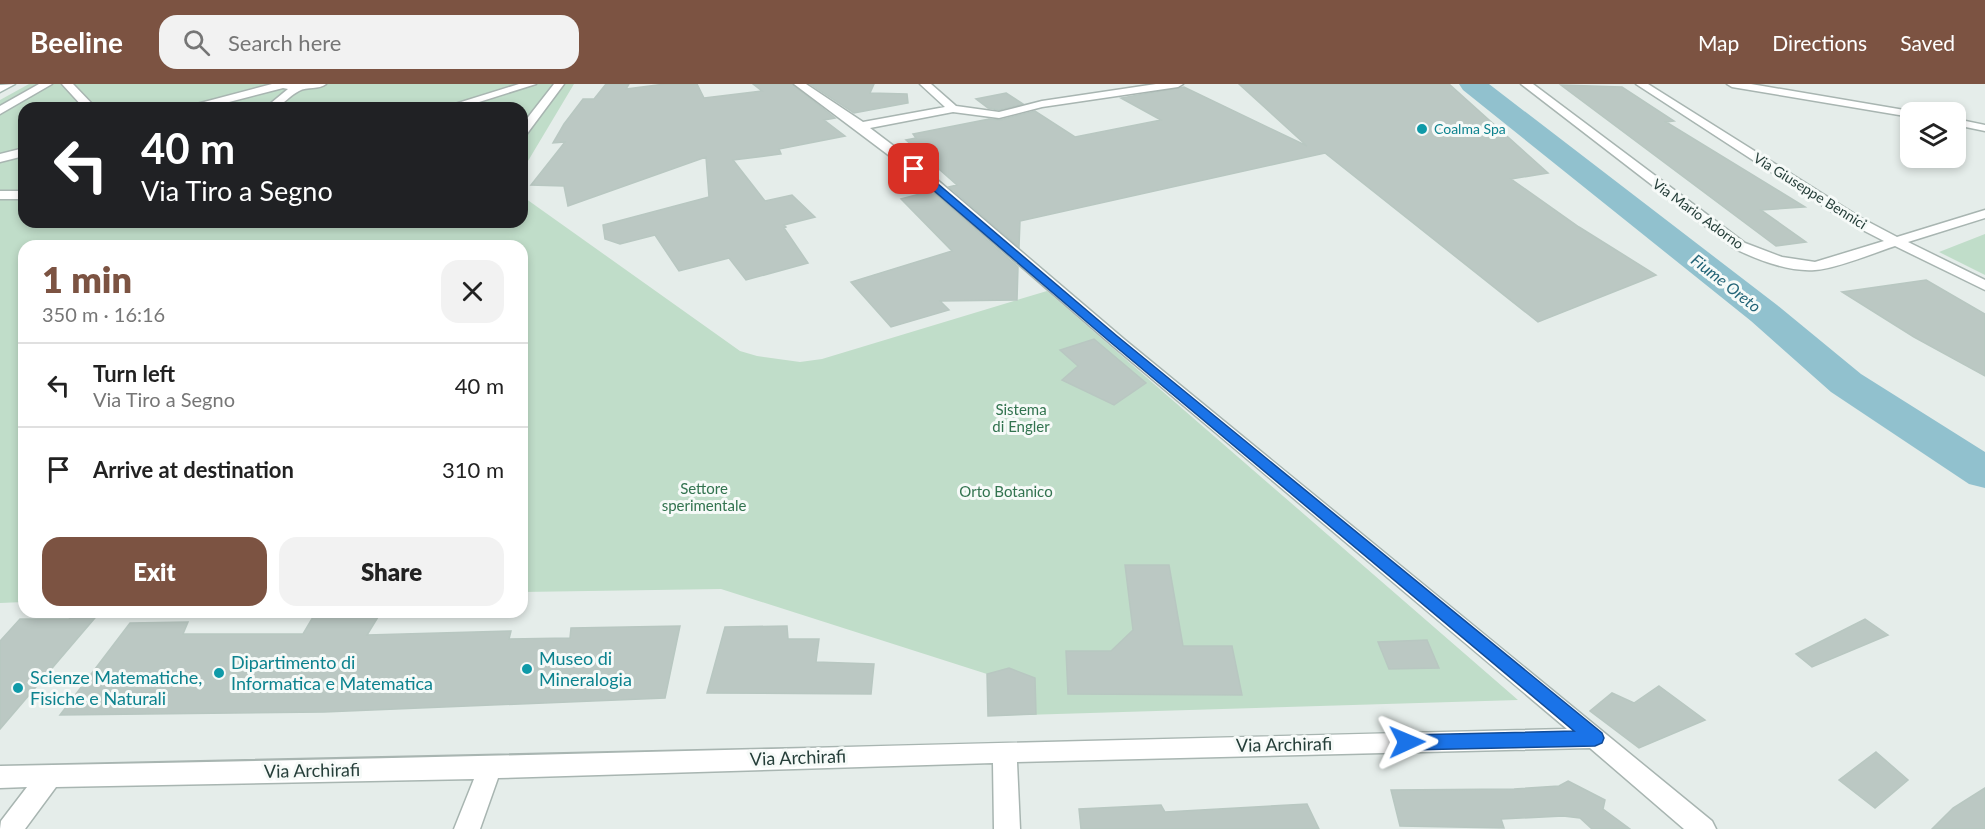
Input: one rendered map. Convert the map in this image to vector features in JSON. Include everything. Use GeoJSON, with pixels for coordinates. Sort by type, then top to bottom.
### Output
{"type":"FeatureCollection","features":[{"type":"Feature","properties":{"kind":"street"},"geometry":{"type":"LineString","coordinates":[[0,90],[10,84]]}},
{"type":"Feature","properties":{"kind":"street"},"geometry":{"type":"LineString","coordinates":[[0,111],[47,84]]}},
{"type":"Feature","properties":{"kind":"street"},"geometry":{"type":"LineString","coordinates":[[67,84],[84,102]]}},
{"type":"Feature","properties":{"kind":"street"},"geometry":{"type":"LineString","coordinates":[[215,102],[281,84],[297,87],[321,84]]}},
{"type":"Feature","properties":{"kind":"street"},"geometry":{"type":"LineString","coordinates":[[469,102],[531,84]]}},
{"type":"Feature","properties":{"kind":"street"},"geometry":{"type":"LineString","coordinates":[[528,125],[559,84]]}},
{"type":"Feature","properties":{"kind":"street"},"geometry":{"type":"LineString","coordinates":[[799,84],[862,126],[967,212],[1113,338],[1703,829]]}},
{"type":"Feature","properties":{"kind":"street"},"geometry":{"type":"LineString","coordinates":[[925,84],[953,109]]}},
{"type":"Feature","properties":{"kind":"street"},"geometry":{"type":"LineString","coordinates":[[862,126],[953,109],[999,114],[1042,104],[1178,84]]}},
{"type":"Feature","properties":{"kind":"street","name":"Via Mario Adorno"},"geometry":{"type":"LineString","coordinates":[[1526,84],[1740,246],[1765,258],[1797,266],[1816,266],[1985,214]]}},
{"type":"Feature","properties":{"kind":"street","name":"Via Giuseppe Bennici"},"geometry":{"type":"LineString","coordinates":[[1641,84],[1846,214],[1896,243],[1985,286]]}},
{"type":"Feature","properties":{"kind":"street"},"geometry":{"type":"LineString","coordinates":[[1732,84],[1900,112]]}},
{"type":"Feature","properties":{"kind":"street"},"geometry":{"type":"LineString","coordinates":[[278,102],[297,87]]}},
{"type":"Feature","properties":{"kind":"street"},"geometry":{"type":"LineString","coordinates":[[1966,124],[1985,128]]}},
{"type":"Feature","properties":{"kind":"street"},"geometry":{"type":"LineString","coordinates":[[0,158],[18,154]]}},
{"type":"Feature","properties":{"kind":"street"},"geometry":{"type":"LineString","coordinates":[[0,195],[18,195]]}},
{"type":"Feature","properties":{"kind":"street","name":"Via Archirafi"},"geometry":{"type":"LineString","coordinates":[[0,777],[490,768],[1005,752],[1595,738]]}},
{"type":"Feature","properties":{"kind":"street"},"geometry":{"type":"LineString","coordinates":[[1005,752],[1006,829]]}},
{"type":"Feature","properties":{"kind":"street"},"geometry":{"type":"LineString","coordinates":[[467,829],[490,768]]}},
{"type":"Feature","properties":{"kind":"street"},"geometry":{"type":"LineString","coordinates":[[10,829],[50,776]]}},
{"type":"Feature","properties":{"kind":"green space","name":"Orto Botanico"},"geometry":{"type":"Polygon","coordinates":[[[29,84],[574,84],[528,161],[528,102],[18,102],[18,228],[528,228],[528,200],[740,351],[757,356],[800,362],[822,359],[1047,291],[1518,700],[988,716],[987,674],[721,589],[528,592],[528,240],[18,240],[18,602],[0,603],[0,100],[29,84]]]}},
{"type":"Feature","properties":{"kind":"green space"},"geometry":{"type":"Polygon","coordinates":[[[1985,234],[1985,275],[1939,252],[1985,234]]]}},
{"type":"Feature","properties":{"kind":"building"},"geometry":{"type":"Polygon","coordinates":[[[606,84],[629,84],[626,89],[665,84],[697,84],[704,98],[762,91],[753,84],[792,84],[835,118],[824,120],[845,136],[779,149],[781,154],[733,160],[765,201],[792,195],[815,217],[784,225],[808,263],[746,280],[729,258],[679,271],[655,235],[620,244],[605,239],[603,225],[709,197],[706,157],[568,206],[564,186],[531,185],[565,142],[553,143],[564,124],[583,99],[594,99],[606,84]]]}},
{"type":"Feature","properties":{"kind":"building"},"geometry":{"type":"Polygon","coordinates":[[[810,84],[874,84],[870,93],[907,94],[908,103],[854,113],[810,84]]]}},
{"type":"Feature","properties":{"kind":"building"},"geometry":{"type":"Polygon","coordinates":[[[1239,84],[1449,84],[1548,173],[1511,179],[1579,227],[1656,275],[1538,322],[1325,153],[1020,221],[1019,247],[949,187],[957,185],[906,140],[916,138],[913,134],[989,119],[1000,120],[1035,111],[1075,137],[1161,120],[1121,98],[1184,87],[1307,146],[1239,84]]]}},
{"type":"Feature","properties":{"kind":"building"},"geometry":{"type":"Polygon","coordinates":[[[1561,85],[1622,87],[1674,121],[1666,122],[1805,207],[1761,210],[1806,242],[1776,246],[1561,85]]]}},
{"type":"Feature","properties":{"kind":"building"},"geometry":{"type":"Polygon","coordinates":[[[1006,93],[1023,104],[999,110],[988,108],[976,99],[1006,93]]]}},
{"type":"Feature","properties":{"kind":"building"},"geometry":{"type":"Polygon","coordinates":[[[931,191],[1018,267],[1017,300],[940,301],[949,310],[891,327],[851,282],[952,251],[901,199],[931,191]]]}},
{"type":"Feature","properties":{"kind":"building"},"geometry":{"type":"Polygon","coordinates":[[[1926,280],[1985,314],[1985,376],[1914,337],[1842,292],[1926,280]]]}},
{"type":"Feature","properties":{"kind":"building"},"geometry":{"type":"Polygon","coordinates":[[[1094,339],[1146,383],[1114,405],[1062,380],[1078,366],[1060,350],[1094,339]]]}},
{"type":"Feature","properties":{"kind":"building"},"geometry":{"type":"Polygon","coordinates":[[[1125,565],[1169,565],[1183,646],[1232,646],[1242,695],[1068,694],[1066,651],[1111,651],[1133,630],[1125,565]]]}},
{"type":"Feature","properties":{"kind":"building","name":"Scienze Matematiche, Fisiche e Naturali"},"geometry":{"type":"Polygon","coordinates":[[[95,618],[0,729],[0,641],[20,619],[95,618]]]}},
{"type":"Feature","properties":{"kind":"building"},"geometry":{"type":"Polygon","coordinates":[[[312,618],[377,618],[367,635],[511,631],[509,639],[570,638],[571,628],[680,626],[665,698],[324,712],[60,715],[130,623],[188,622],[183,634],[303,634],[312,618]]]}},
{"type":"Feature","properties":{"kind":"building"},"geometry":{"type":"Polygon","coordinates":[[[1865,619],[1888,635],[1812,667],[1796,654],[1865,619]]]}},
{"type":"Feature","properties":{"kind":"building"},"geometry":{"type":"Polygon","coordinates":[[[787,626],[788,639],[819,639],[816,662],[874,664],[871,694],[707,693],[725,627],[787,626]]]}},
{"type":"Feature","properties":{"kind":"building"},"geometry":{"type":"Polygon","coordinates":[[[1427,640],[1439,668],[1389,669],[1378,642],[1427,640]]]}},
{"type":"Feature","properties":{"kind":"building"},"geometry":{"type":"Polygon","coordinates":[[[1009,668],[1035,678],[1036,714],[988,716],[987,674],[1009,668]]]}},
{"type":"Feature","properties":{"kind":"building"},"geometry":{"type":"Polygon","coordinates":[[[1659,686],[1705,720],[1639,748],[1590,711],[1612,693],[1634,703],[1659,686]]]}},
{"type":"Feature","properties":{"kind":"building"},"geometry":{"type":"Polygon","coordinates":[[[1876,752],[1908,780],[1875,808],[1839,780],[1876,752]]]}},
{"type":"Feature","properties":{"kind":"building"},"geometry":{"type":"Polygon","coordinates":[[[1568,781],[1605,800],[1603,809],[1630,829],[1592,829],[1580,818],[1563,816],[1501,819],[1504,828],[1400,826],[1391,790],[1514,789],[1559,786],[1568,781]]]}},
{"type":"Feature","properties":{"kind":"building"},"geometry":{"type":"Polygon","coordinates":[[[1985,788],[1985,829],[1932,829],[1953,808],[1985,788]]]}},
{"type":"Feature","properties":{"kind":"building"},"geometry":{"type":"Polygon","coordinates":[[[1307,804],[1319,829],[1081,829],[1079,809],[1161,805],[1165,812],[1307,804]]]}},
{"type":"Feature","properties":{"kind":"waterway","name":"Fiume Oreto"},"geometry":{"type":"LineString","coordinates":[[1472,84],[1764,313],[1846,383],[1985,473]]}},
{"type":"Feature","properties":{"kind":"place","name":"Coalma Spa"},"geometry":{"type":"Point","coordinates":[1422,129]}},
{"type":"Feature","properties":{"kind":"place","name":"Museo di Mineralogia"},"geometry":{"type":"Point","coordinates":[527,669]}},
{"type":"Feature","properties":{"kind":"place","name":"Dipartimento di Informatica e Matematica"},"geometry":{"type":"Point","coordinates":[219,673]}},
{"type":"Feature","properties":{"kind":"place","name":"Scienze Matematiche, Fisiche e Naturali"},"geometry":{"type":"Point","coordinates":[18,688]}},
{"type":"Feature","properties":{"kind":"route"},"geometry":{"type":"LineString","coordinates":[[914,169],[1113,338],[1595,738],[1407,742]]}},
{"type":"Feature","properties":{"kind":"park label","name":"Sistema di Engler"},"geometry":{"type":"Point","coordinates":[1021,418]}},
{"type":"Feature","properties":{"kind":"park label","name":"Settore sperimentale"},"geometry":{"type":"Point","coordinates":[704,498]}}]}
